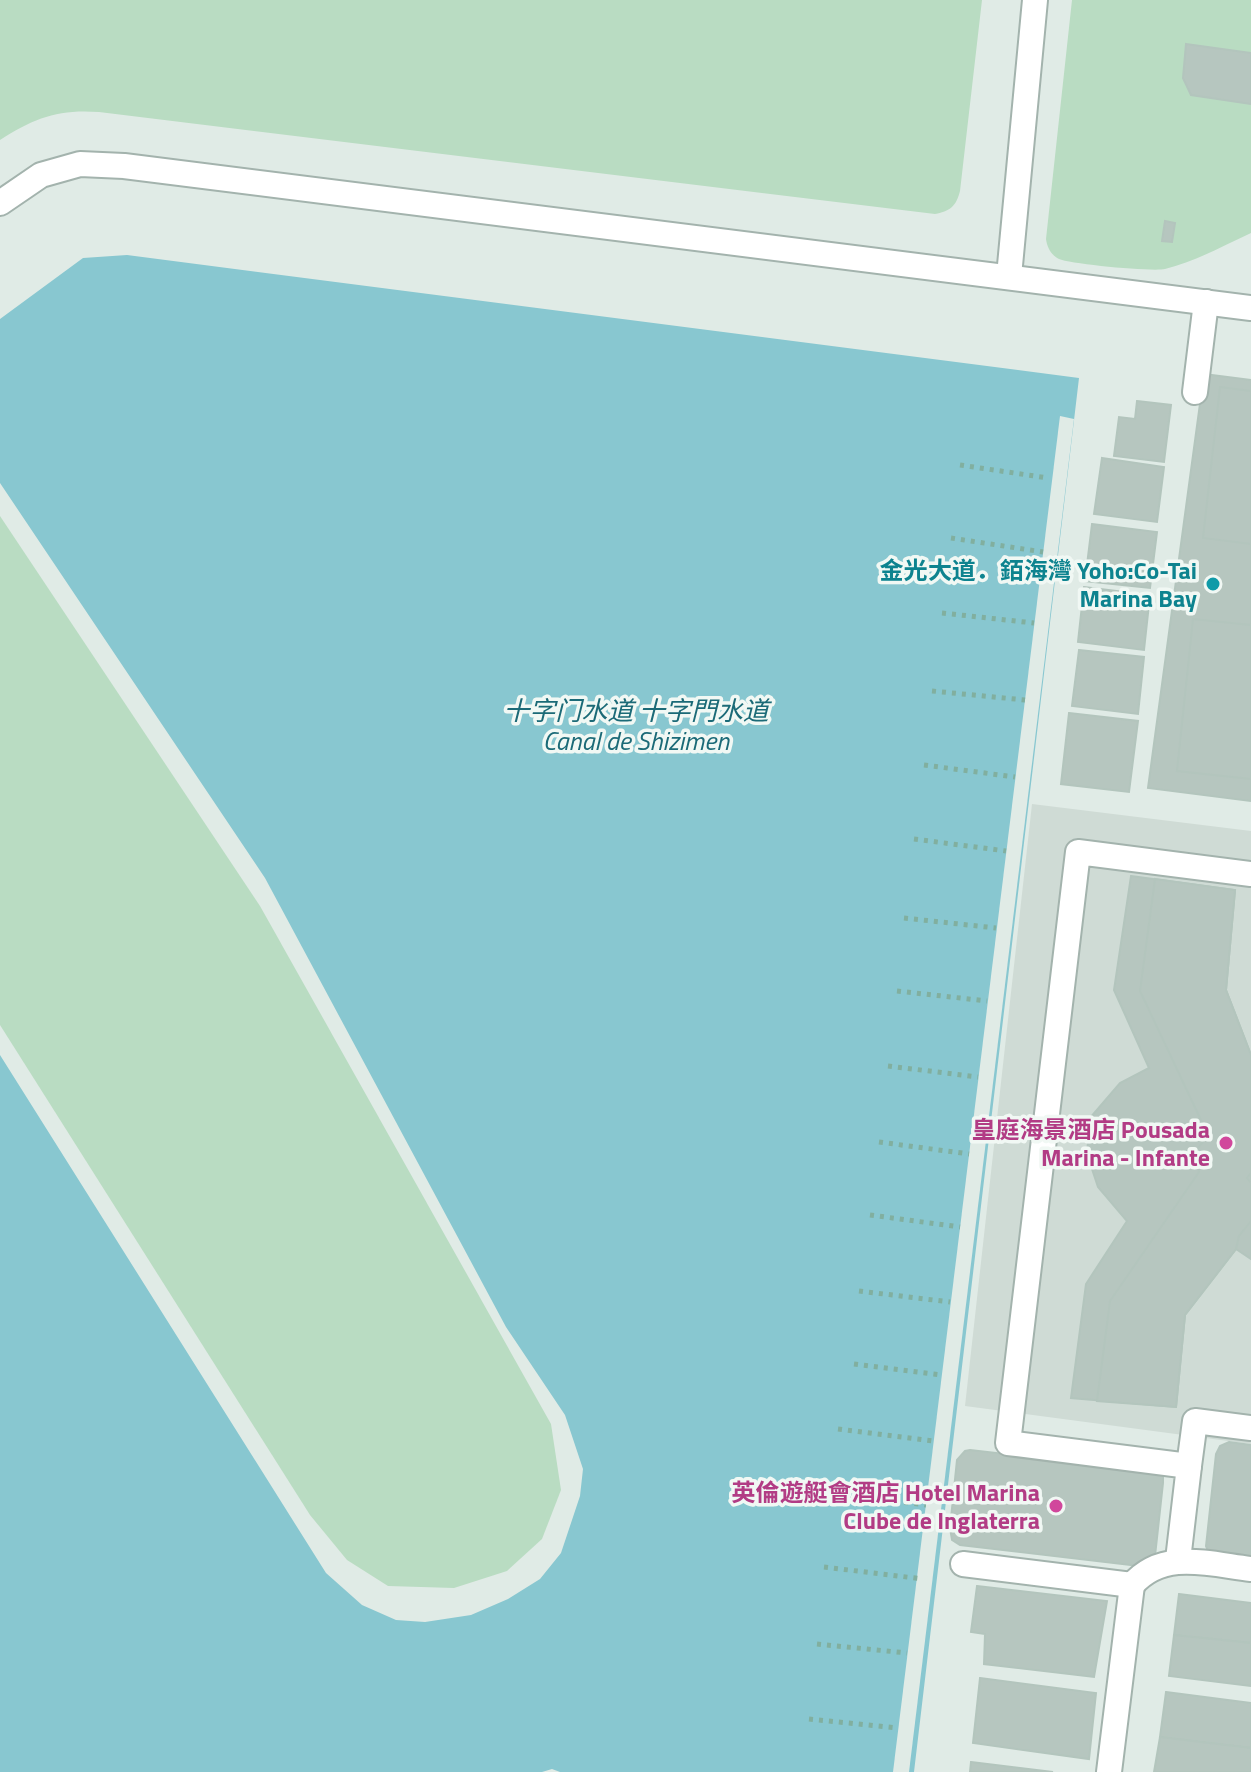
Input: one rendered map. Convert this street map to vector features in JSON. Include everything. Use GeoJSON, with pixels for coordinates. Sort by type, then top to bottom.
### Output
{"type":"FeatureCollection","features":[{"type":"Feature","properties":{"kind":"street"},"geometry":{"type":"LineString","coordinates":[[1009,276],[1035,0]]}},
{"type":"Feature","properties":{"kind":"street"},"geometry":{"type":"LineString","coordinates":[[0,203],[41,175],[80,164],[124,166],[1248,306]]}},
{"type":"Feature","properties":{"kind":"street"},"geometry":{"type":"LineString","coordinates":[[1195,392],[1206,302]]}},
{"type":"Feature","properties":{"kind":"street"},"geometry":{"type":"LineString","coordinates":[[1189,1466],[1008,1443],[1078,852],[1251,874]]}},
{"type":"Feature","properties":{"kind":"street"},"geometry":{"type":"LineString","coordinates":[[1178,1560],[1195,1421],[1251,1428]]}},
{"type":"Feature","properties":{"kind":"street"},"geometry":{"type":"LineString","coordinates":[[1109,1772],[1132,1585],[1158,1564],[1178,1560],[1251,1569]]}},
{"type":"Feature","properties":{"kind":"street"},"geometry":{"type":"LineString","coordinates":[[963,1564],[1132,1585]]}},
{"type":"Feature","properties":{"kind":"path"},"geometry":{"type":"LineString","coordinates":[[960,465],[1048,478]]}},
{"type":"Feature","properties":{"kind":"path"},"geometry":{"type":"LineString","coordinates":[[951,538],[1043,552]]}},
{"type":"Feature","properties":{"kind":"path"},"geometry":{"type":"LineString","coordinates":[[942,613],[1034,623]]}},
{"type":"Feature","properties":{"kind":"path"},"geometry":{"type":"LineString","coordinates":[[932,691],[1025,700]]}},
{"type":"Feature","properties":{"kind":"path"},"geometry":{"type":"LineString","coordinates":[[924,765],[1015,777]]}},
{"type":"Feature","properties":{"kind":"path"},"geometry":{"type":"LineString","coordinates":[[914,839],[1006,851]]}},
{"type":"Feature","properties":{"kind":"path"},"geometry":{"type":"LineString","coordinates":[[904,918],[996,928]]}},
{"type":"Feature","properties":{"kind":"path"},"geometry":{"type":"LineString","coordinates":[[897,991],[987,1001]]}},
{"type":"Feature","properties":{"kind":"path"},"geometry":{"type":"LineString","coordinates":[[888,1066],[978,1077]]}},
{"type":"Feature","properties":{"kind":"path"},"geometry":{"type":"LineString","coordinates":[[879,1142],[969,1154]]}},
{"type":"Feature","properties":{"kind":"path"},"geometry":{"type":"LineString","coordinates":[[870,1215],[960,1227]]}},
{"type":"Feature","properties":{"kind":"path"},"geometry":{"type":"LineString","coordinates":[[859,1291],[950,1302]]}},
{"type":"Feature","properties":{"kind":"path"},"geometry":{"type":"LineString","coordinates":[[854,1364],[942,1375]]}},
{"type":"Feature","properties":{"kind":"path"},"geometry":{"type":"LineString","coordinates":[[838,1429],[933,1441]]}},
{"type":"Feature","properties":{"kind":"path"},"geometry":{"type":"LineString","coordinates":[[835,1494],[926,1505]]}},
{"type":"Feature","properties":{"kind":"path"},"geometry":{"type":"LineString","coordinates":[[824,1567],[923,1579]]}},
{"type":"Feature","properties":{"kind":"path"},"geometry":{"type":"LineString","coordinates":[[817,1644],[907,1653]]}},
{"type":"Feature","properties":{"kind":"path"},"geometry":{"type":"LineString","coordinates":[[809,1719],[898,1728]]}},
{"type":"Feature","properties":{"kind":"shaded area"},"geometry":{"type":"Polygon","coordinates":[[[1032,804],[1251,831],[1251,1444],[965,1406],[1032,804]]]}},
{"type":"Feature","properties":{"kind":"green space"},"geometry":{"type":"Polygon","coordinates":[[[0,0],[982,0],[960,191],[952,207],[935,214],[99,112],[71,112],[47,117],[0,140],[0,0]]]}},
{"type":"Feature","properties":{"kind":"green space"},"geometry":{"type":"Polygon","coordinates":[[[1072,0],[1251,0],[1251,233],[1198,258],[1157,270],[1059,259],[1048,248],[1046,239],[1072,0]]]}},
{"type":"Feature","properties":{"kind":"green space"},"geometry":{"type":"Polygon","coordinates":[[[0,516],[260,906],[551,1424],[561,1490],[542,1539],[507,1571],[454,1588],[388,1586],[347,1560],[310,1515],[0,1025],[0,516]]]}},
{"type":"Feature","properties":{"kind":"water","name":"十字门水道 十字門水道 Canal de Shizimen"},"geometry":{"type":"Polygon","coordinates":[[[127,255],[1079,378],[914,1772],[560,1772],[552,1769],[542,1772],[0,1772],[0,1055],[326,1573],[362,1605],[396,1620],[425,1622],[471,1615],[508,1599],[540,1579],[561,1553],[580,1496],[583,1469],[565,1415],[506,1327],[265,878],[0,483],[0,319],[83,258],[127,255]]]}},
{"type":"Feature","properties":{"kind":"pier"},"geometry":{"type":"Polygon","coordinates":[[[1060,416],[1074,419],[909,1772],[893,1772],[1060,416]]]}},
{"type":"Feature","properties":{"kind":"building"},"geometry":{"type":"Polygon","coordinates":[[[1186,44],[1251,53],[1251,104],[1191,95],[1183,78],[1186,44]]]}},
{"type":"Feature","properties":{"kind":"building"},"geometry":{"type":"Polygon","coordinates":[[[1165,221],[1175,223],[1172,242],[1162,241],[1165,221]]]}},
{"type":"Feature","properties":{"kind":"building","name":"金光大道．銆海灣 Yoho:Co-Tai Marina Bay"},"geometry":{"type":"Polygon","coordinates":[[[1204,374],[1251,380],[1251,801],[1148,788],[1204,374]]]}},
{"type":"Feature","properties":{"kind":"building"},"geometry":{"type":"Polygon","coordinates":[[[1220,387],[1251,391],[1251,544],[1203,538],[1220,387]]]}},
{"type":"Feature","properties":{"kind":"building"},"geometry":{"type":"Polygon","coordinates":[[[1137,401],[1171,405],[1164,462],[1114,456],[1119,417],[1135,419],[1137,401]]]}},
{"type":"Feature","properties":{"kind":"building"},"geometry":{"type":"Polygon","coordinates":[[[1102,458],[1164,467],[1157,522],[1094,514],[1102,458]]]}},
{"type":"Feature","properties":{"kind":"building"},"geometry":{"type":"Polygon","coordinates":[[[1092,524],[1157,532],[1150,588],[1085,581],[1092,524]]]}},
{"type":"Feature","properties":{"kind":"building"},"geometry":{"type":"Polygon","coordinates":[[[1084,587],[1150,595],[1144,650],[1078,642],[1084,587]]]}},
{"type":"Feature","properties":{"kind":"building"},"geometry":{"type":"Polygon","coordinates":[[[1193,619],[1251,625],[1251,779],[1177,771],[1193,619]]]}},
{"type":"Feature","properties":{"kind":"building"},"geometry":{"type":"Polygon","coordinates":[[[1079,650],[1144,657],[1138,714],[1072,706],[1079,650]]]}},
{"type":"Feature","properties":{"kind":"building"},"geometry":{"type":"Polygon","coordinates":[[[1069,713],[1138,721],[1129,792],[1061,784],[1069,713]]]}},
{"type":"Feature","properties":{"kind":"building","name":"皇庭海景酒店 Pousada Marina - Infante"},"geometry":{"type":"Polygon","coordinates":[[[1131,876],[1235,890],[1226,990],[1251,1055],[1251,1259],[1236,1249],[1185,1315],[1176,1407],[1071,1398],[1086,1284],[1127,1221],[1098,1187],[1087,1154],[1090,1118],[1120,1083],[1149,1068],[1114,990],[1131,876]]]}},
{"type":"Feature","properties":{"kind":"building","name":"皇庭海景酒店 Pousada Marina - Infante"},"geometry":{"type":"Polygon","coordinates":[[[1155,879],[1235,890],[1226,990],[1251,1055],[1251,1173],[1247,1178],[1251,1183],[1251,1221],[1239,1236],[1236,1249],[1185,1315],[1176,1407],[1097,1401],[1110,1301],[1199,1172],[1196,1151],[1208,1135],[1140,991],[1155,879]]]}},
{"type":"Feature","properties":{"kind":"building"},"geometry":{"type":"Polygon","coordinates":[[[1229,1442],[1251,1445],[1251,1563],[1208,1551],[1206,1546],[1216,1454],[1220,1446],[1229,1442]]]}},
{"type":"Feature","properties":{"kind":"building","name":"英倫遊艇會酒店 Hotel Marina Clube de Inglaterra"},"geometry":{"type":"Polygon","coordinates":[[[970,1450],[1159,1472],[1163,1475],[1163,1483],[1155,1556],[1139,1566],[960,1545],[952,1540],[950,1528],[957,1460],[970,1450]]]}},
{"type":"Feature","properties":{"kind":"building"},"geometry":{"type":"Polygon","coordinates":[[[977,1586],[1107,1601],[1094,1677],[984,1664],[985,1634],[971,1632],[977,1586]]]}},
{"type":"Feature","properties":{"kind":"building"},"geometry":{"type":"Polygon","coordinates":[[[1179,1594],[1251,1603],[1251,1643],[1174,1635],[1179,1594]]]}},
{"type":"Feature","properties":{"kind":"building"},"geometry":{"type":"Polygon","coordinates":[[[1174,1635],[1251,1643],[1251,1686],[1169,1676],[1174,1635]]]}},
{"type":"Feature","properties":{"kind":"building"},"geometry":{"type":"Polygon","coordinates":[[[980,1678],[1096,1693],[1089,1759],[973,1743],[980,1678]]]}},
{"type":"Feature","properties":{"kind":"building"},"geometry":{"type":"Polygon","coordinates":[[[1166,1692],[1251,1703],[1251,1748],[1160,1737],[1166,1692]]]}},
{"type":"Feature","properties":{"kind":"building"},"geometry":{"type":"Polygon","coordinates":[[[1160,1737],[1251,1748],[1251,1772],[1154,1772],[1160,1737]]]}},
{"type":"Feature","properties":{"kind":"building"},"geometry":{"type":"Polygon","coordinates":[[[971,1762],[1053,1772],[970,1772],[971,1762]]]}},
{"type":"Feature","properties":{"kind":"place","name":"金光大道．銆海灣 Yoho:Co-Tai Marina Bay"},"geometry":{"type":"Point","coordinates":[1213,584]}},
{"type":"Feature","properties":{"kind":"place","name":"皇庭海景酒店 Pousada Marina - Infante"},"geometry":{"type":"Point","coordinates":[1226,1143]}},
{"type":"Feature","properties":{"kind":"place","name":"英倫遊艇會酒店 Hotel Marina Clube de Inglaterra"},"geometry":{"type":"Point","coordinates":[1056,1506]}}]}
